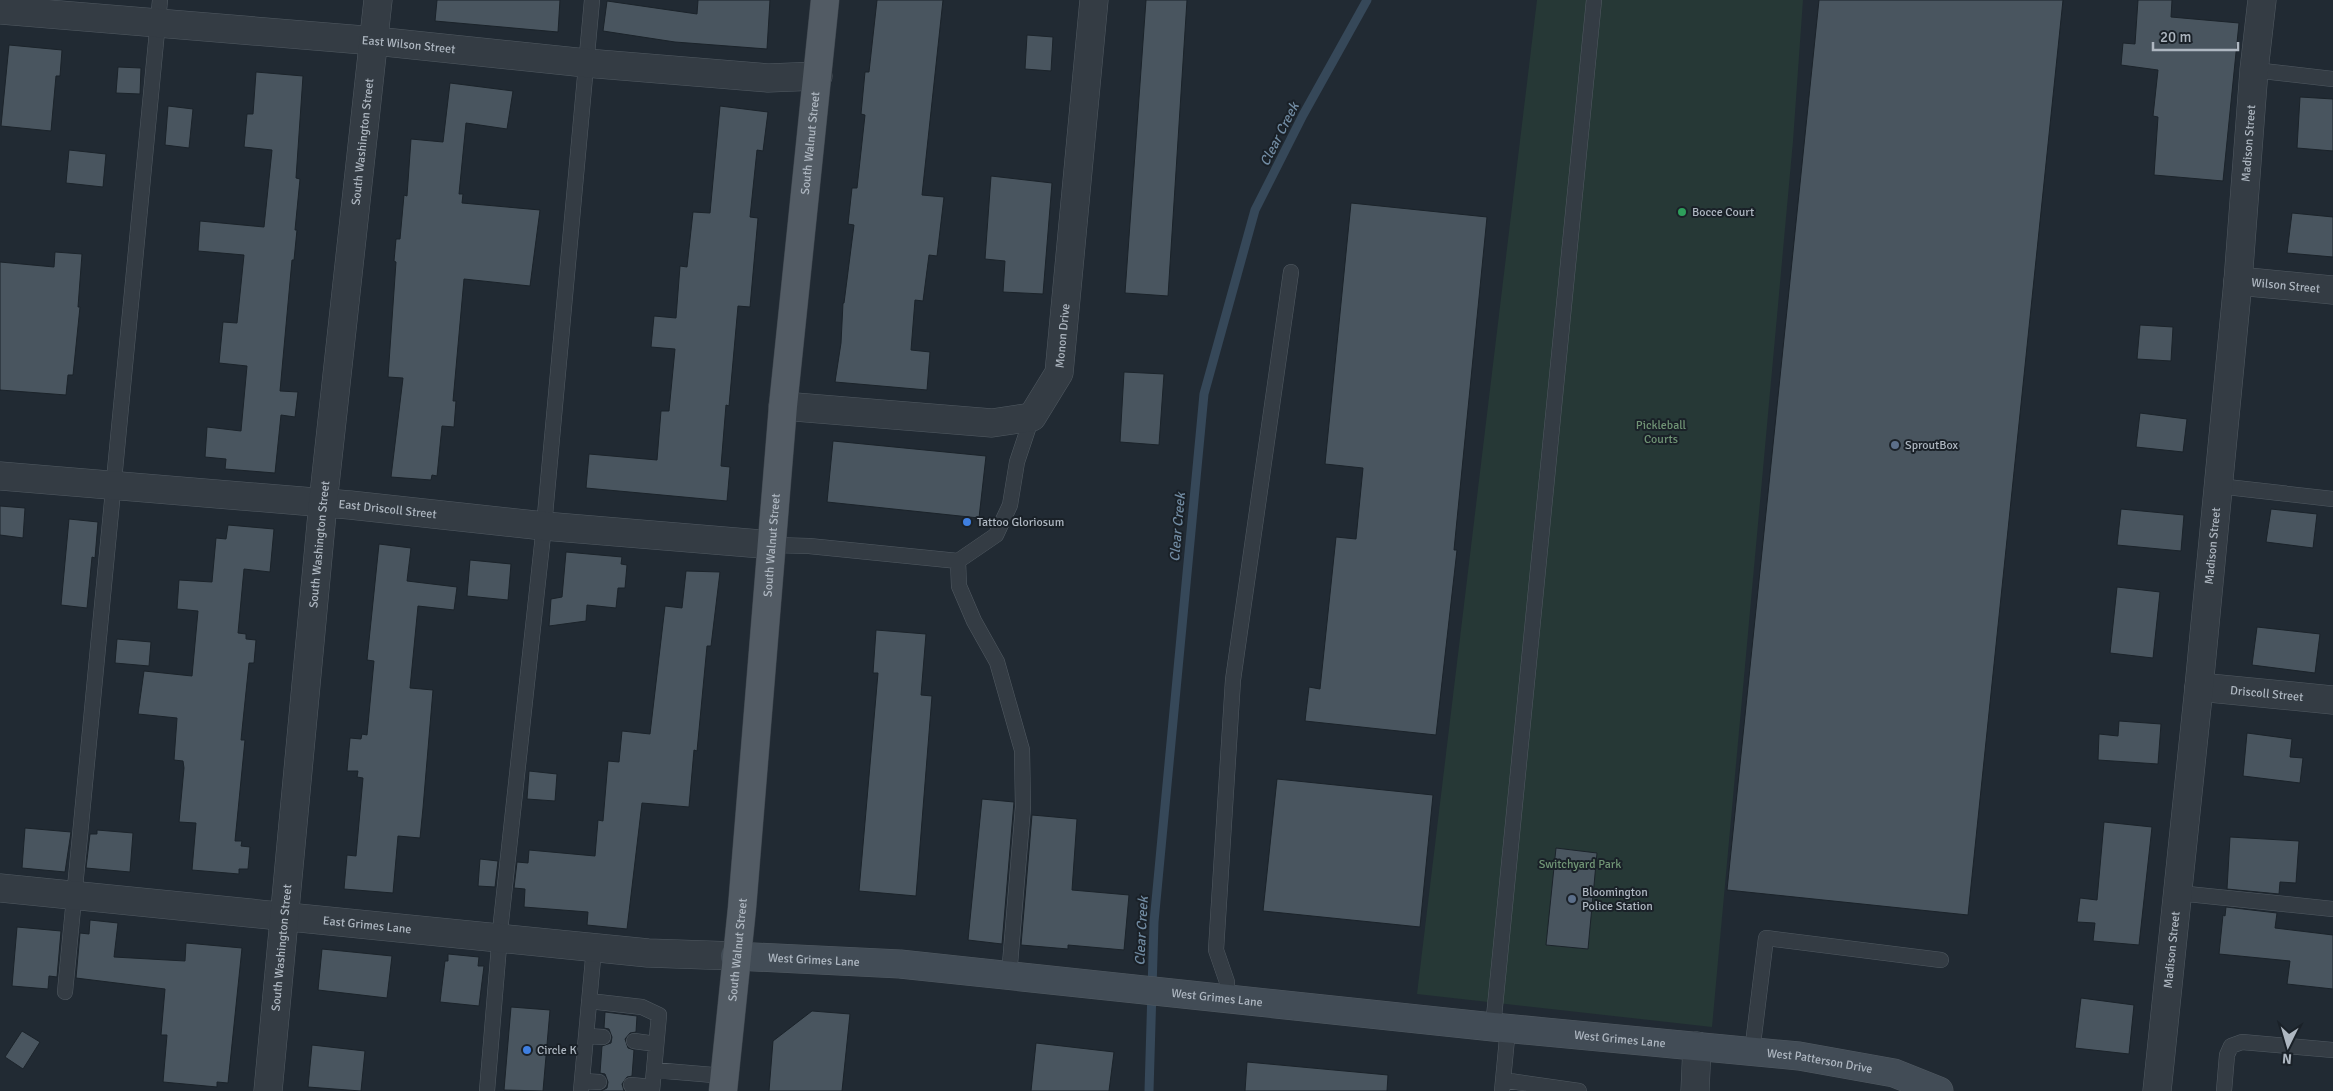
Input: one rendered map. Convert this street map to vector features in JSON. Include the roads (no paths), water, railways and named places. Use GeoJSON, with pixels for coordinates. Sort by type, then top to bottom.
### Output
{"type":"FeatureCollection","features":[{"type":"Feature","properties":{"kind":"main road","name":"South Walnut Street"},"geometry":{"type":"LineString","coordinates":[[724,1084],[735,956],[742,908],[783,406],[825,0]]}},
{"type":"Feature","properties":{"kind":"street","name":"South Washington Street"},"geometry":{"type":"LineString","coordinates":[[268,1091],[323,503],[378,0]]}},
{"type":"Feature","properties":{"kind":"street","name":"Monon Drive"},"geometry":{"type":"LineString","coordinates":[[1032,417],[1059,373],[1094,0]]}},
{"type":"Feature","properties":{"kind":"street","name":"Madison Street"},"geometry":{"type":"LineString","coordinates":[[2157,1091],[2199,688],[2238,281],[2254,70],[2262,0]]}},
{"type":"Feature","properties":{"kind":"street","name":"East Wilson Street"},"geometry":{"type":"LineString","coordinates":[[0,10],[159,12],[374,41],[586,63],[768,78],[818,76]]}},
{"type":"Feature","properties":{"kind":"street","name":"Wilson Street"},"geometry":{"type":"LineString","coordinates":[[2238,281],[2333,290]]}},
{"type":"Feature","properties":{"kind":"street"},"geometry":{"type":"LineString","coordinates":[[783,406],[992,422],[1032,417]]}},
{"type":"Feature","properties":{"kind":"street","name":"East Driscoll Street"},"geometry":{"type":"LineString","coordinates":[[0,476],[323,503],[544,526],[773,545]]}},
{"type":"Feature","properties":{"kind":"street","name":"Driscoll Street"},"geometry":{"type":"LineString","coordinates":[[2199,688],[2333,700]]}},
{"type":"Feature","properties":{"kind":"street","name":"East Grimes Lane"},"geometry":{"type":"LineString","coordinates":[[0,888],[648,953],[735,956]]}},
{"type":"Feature","properties":{"kind":"street","name":"West Grimes Lane"},"geometry":{"type":"LineString","coordinates":[[735,956],[900,964],[1697,1046]]}},
{"type":"Feature","properties":{"kind":"street"},"geometry":{"type":"LineString","coordinates":[[1694,1091],[1697,1046]]}},
{"type":"Feature","properties":{"kind":"street","name":"West Patterson Drive"},"geometry":{"type":"LineString","coordinates":[[1697,1046],[1799,1056],[1894,1073],[1939,1091]]}},
{"type":"Feature","properties":{"kind":"lane"},"geometry":{"type":"LineString","coordinates":[[487,1091],[500,938],[544,526],[592,0]]}},
{"type":"Feature","properties":{"kind":"lane"},"geometry":{"type":"LineString","coordinates":[[1579,1091],[1579,1089],[1503,1086],[1501,1027],[1594,0]]}},
{"type":"Feature","properties":{"kind":"lane"},"geometry":{"type":"LineString","coordinates":[[65,992],[159,12]]}},
{"type":"Feature","properties":{"kind":"lane"},"geometry":{"type":"LineString","coordinates":[[2254,70],[2333,79]]}},
{"type":"Feature","properties":{"kind":"lane"},"geometry":{"type":"LineString","coordinates":[[1227,998],[1227,982],[1216,950],[1234,680],[1291,272]]}},
{"type":"Feature","properties":{"kind":"lane"},"geometry":{"type":"LineString","coordinates":[[773,545],[809,546],[958,561],[996,535],[1010,505],[1016,462],[1032,417]]}},
{"type":"Feature","properties":{"kind":"lane"},"geometry":{"type":"LineString","coordinates":[[2218,486],[2333,499]]}},
{"type":"Feature","properties":{"kind":"lane"},"geometry":{"type":"LineString","coordinates":[[958,561],[959,586],[974,621],[997,662],[1022,750],[1023,807],[1009,976]]}},
{"type":"Feature","properties":{"kind":"lane"},"geometry":{"type":"LineString","coordinates":[[2178,894],[2333,909]]}},
{"type":"Feature","properties":{"kind":"lane"},"geometry":{"type":"LineString","coordinates":[[1752,1052],[1766,938],[1941,960]]}},
{"type":"Feature","properties":{"kind":"lane"},"geometry":{"type":"LineString","coordinates":[[594,948],[582,1086],[599,1082]]}},
{"type":"Feature","properties":{"kind":"lane"},"geometry":{"type":"LineString","coordinates":[[589,1001],[642,1006],[659,1015],[652,1089],[631,1085]]}},
{"type":"Feature","properties":{"kind":"lane"},"geometry":{"type":"LineString","coordinates":[[586,1036],[603,1038]]}},
{"type":"Feature","properties":{"kind":"lane"},"geometry":{"type":"LineString","coordinates":[[634,1041],[656,1044]]}},
{"type":"Feature","properties":{"kind":"lane"},"geometry":{"type":"LineString","coordinates":[[2224,1091],[2227,1055],[2231,1046],[2242,1042],[2333,1050]]}},
{"type":"Feature","properties":{"kind":"lane"},"geometry":{"type":"LineString","coordinates":[[654,1070],[724,1084]]}},
{"type":"Feature","properties":{"kind":"waterway","name":"Clear Creek"},"geometry":{"type":"LineString","coordinates":[[1149,1091],[1154,922],[1204,394],[1255,210],[1303,115],[1367,0]]}},
{"type":"Feature","properties":{"kind":"place","name":"Bocce Court"},"geometry":{"type":"Point","coordinates":[1682,212]}},
{"type":"Feature","properties":{"kind":"place","name":"SproutBox"},"geometry":{"type":"Point","coordinates":[1895,445]}},
{"type":"Feature","properties":{"kind":"place","name":"Tattoo Gloriosum"},"geometry":{"type":"Point","coordinates":[967,522]}},
{"type":"Feature","properties":{"kind":"place","name":"Bloomington Police Station"},"geometry":{"type":"Point","coordinates":[1572,899]}},
{"type":"Feature","properties":{"kind":"place","name":"Circle K"},"geometry":{"type":"Point","coordinates":[527,1050]}},
{"type":"Feature","properties":{"kind":"park label","name":"Pickleball Courts"},"geometry":{"type":"Point","coordinates":[1661,432]}},
{"type":"Feature","properties":{"kind":"park label","name":"Switchyard Park"},"geometry":{"type":"Point","coordinates":[1580,864]}}]}
